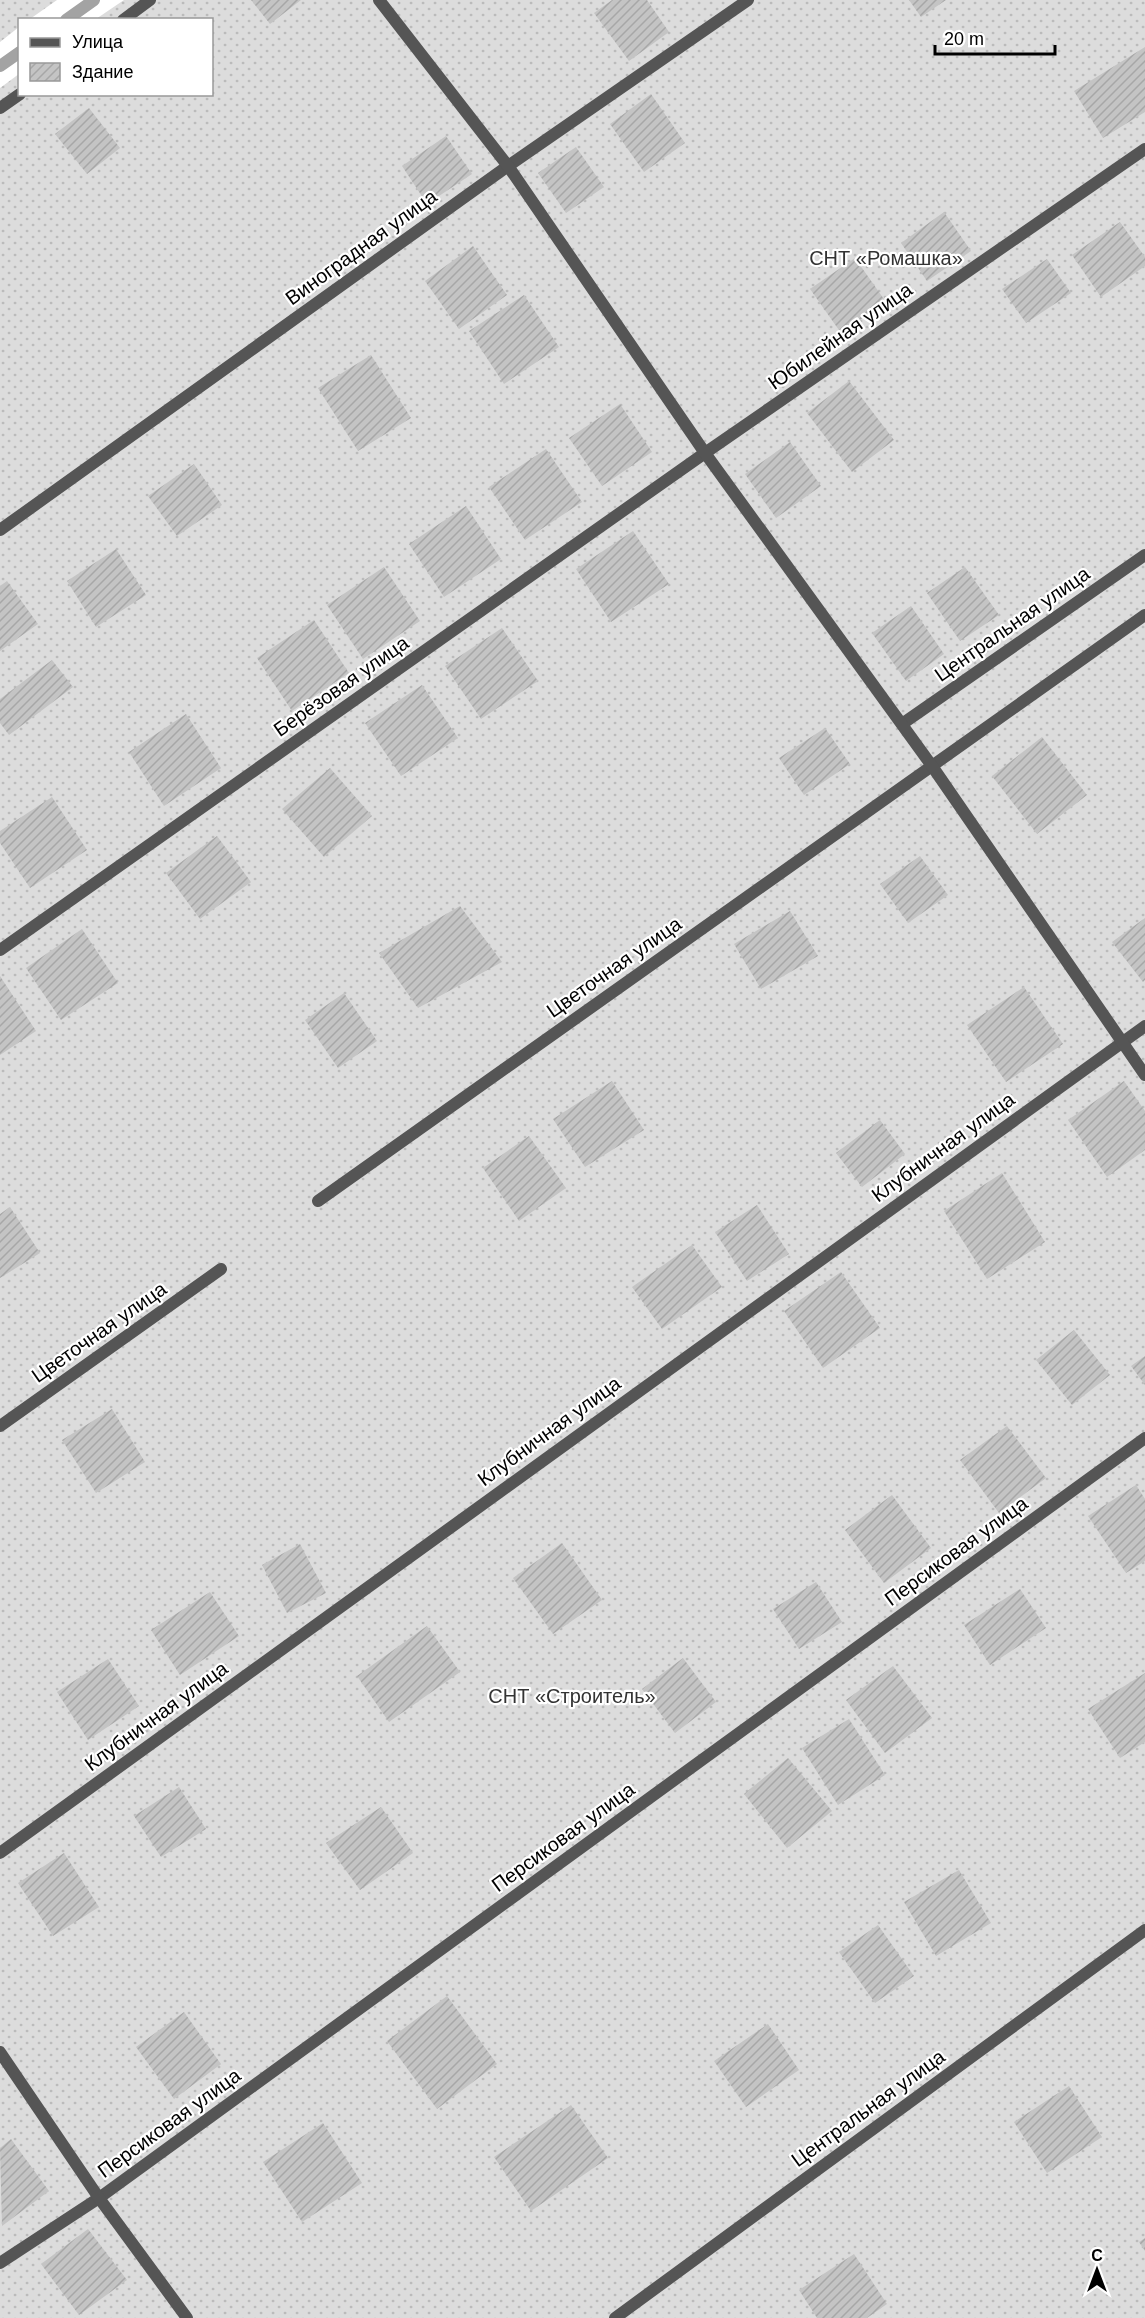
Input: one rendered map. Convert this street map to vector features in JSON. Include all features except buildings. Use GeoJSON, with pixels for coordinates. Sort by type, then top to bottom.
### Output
{"type":"FeatureCollection","features":[{"type":"Feature","properties":{"kind":"street"},"geometry":{"type":"LineString","coordinates":[[126,18],[150,0]]}},
{"type":"Feature","properties":{"kind":"street"},"geometry":{"type":"LineString","coordinates":[[379,0],[508,166],[705,453],[932,766],[1145,1075]]}},
{"type":"Feature","properties":{"kind":"street","name":"Виноградная улица"},"geometry":{"type":"LineString","coordinates":[[0,530],[508,166],[748,0]]}},
{"type":"Feature","properties":{"kind":"street"},"geometry":{"type":"LineString","coordinates":[[0,108],[18,95]]}},
{"type":"Feature","properties":{"kind":"street","name":"Юбилейная улица"},"geometry":{"type":"LineString","coordinates":[[705,453],[1145,149]]}},
{"type":"Feature","properties":{"kind":"street","name":"Берёзовая улица"},"geometry":{"type":"LineString","coordinates":[[0,950],[705,453]]}},
{"type":"Feature","properties":{"kind":"street","name":"Центральная улица"},"geometry":{"type":"LineString","coordinates":[[902,724],[1145,555]]}},
{"type":"Feature","properties":{"kind":"street"},"geometry":{"type":"LineString","coordinates":[[932,766],[1145,615]]}},
{"type":"Feature","properties":{"kind":"street","name":"Цветочная улица"},"geometry":{"type":"LineString","coordinates":[[318,1201],[932,766]]}},
{"type":"Feature","properties":{"kind":"street","name":"Клубничная улица"},"geometry":{"type":"LineString","coordinates":[[0,1853],[1145,1026]]}},
{"type":"Feature","properties":{"kind":"street","name":"Цветочная улица"},"geometry":{"type":"LineString","coordinates":[[0,1426],[221,1269]]}},
{"type":"Feature","properties":{"kind":"street","name":"Персиковая улица"},"geometry":{"type":"LineString","coordinates":[[0,2263],[99,2198],[1145,1438]]}},
{"type":"Feature","properties":{"kind":"street","name":"Центральная улица"},"geometry":{"type":"LineString","coordinates":[[615,2318],[1145,1930]]}},
{"type":"Feature","properties":{"kind":"street"},"geometry":{"type":"LineString","coordinates":[[0,2052],[99,2198],[188,2318]]}},
{"type":"Feature","properties":{"kind":"green space"},"geometry":{"type":"Polygon","coordinates":[[[0,0],[57,0],[31,18],[18,18],[18,28],[0,42],[0,0]]]}},
{"type":"Feature","properties":{"kind":"green space","name":"СНТ «Строитель»"},"geometry":{"type":"Polygon","coordinates":[[[124,0],[1145,0],[1145,2318],[0,2318],[0,88],[18,75],[18,96],[213,96],[213,18],[97,18],[124,0]]]}},
{"type":"Feature","properties":{"kind":"waterway"},"geometry":{"type":"LineString","coordinates":[[69,18],[94,0]]}},
{"type":"Feature","properties":{"kind":"waterway"},"geometry":{"type":"LineString","coordinates":[[0,66],[18,53]]}},
{"type":"Feature","properties":{"kind":"park label","name":"СНТ «Ромашка»"},"geometry":{"type":"Point","coordinates":[886,258]}}]}
